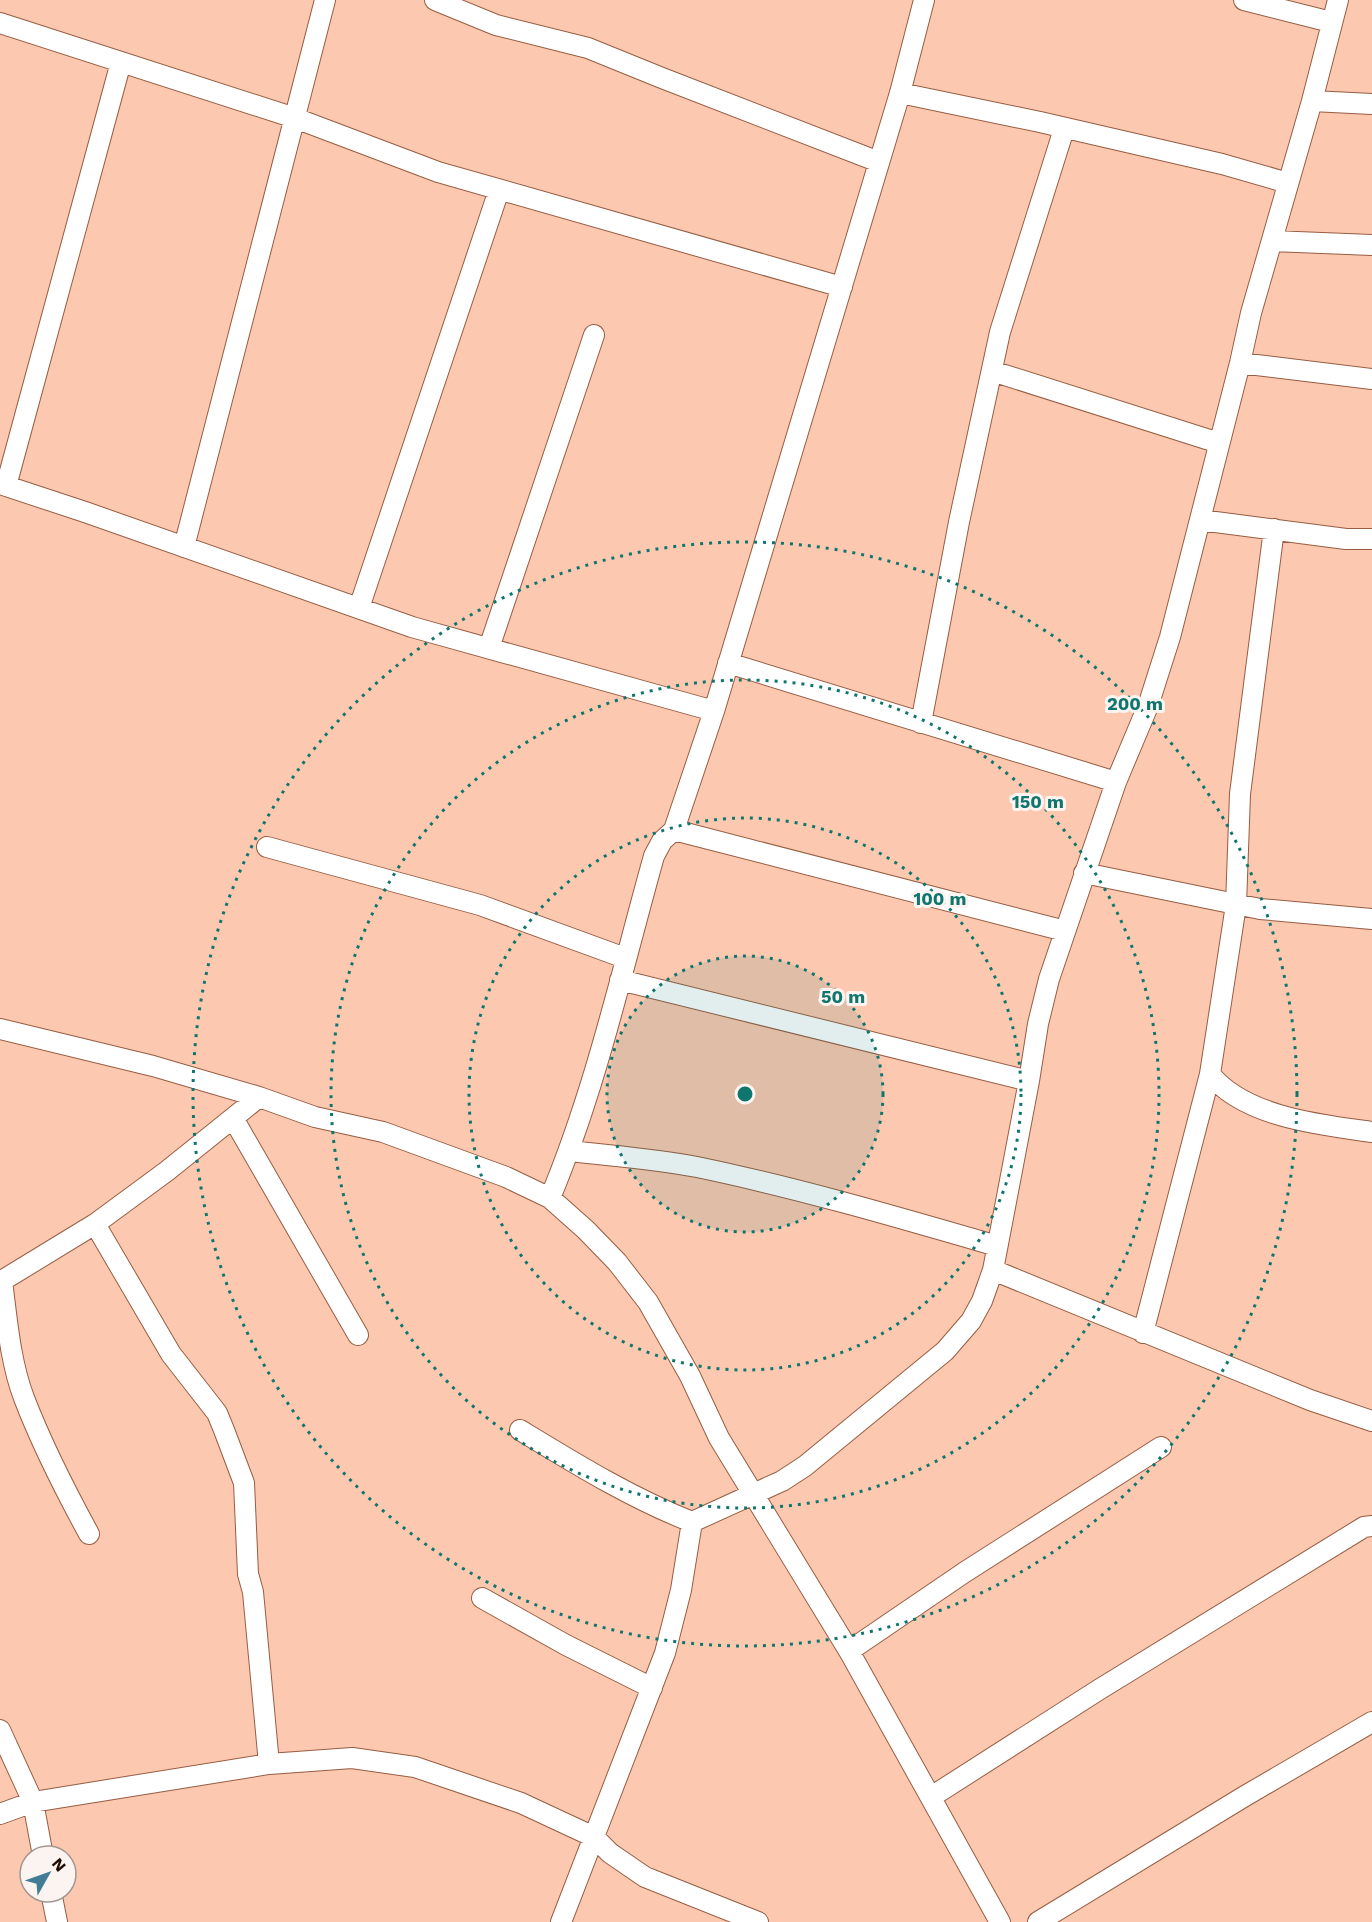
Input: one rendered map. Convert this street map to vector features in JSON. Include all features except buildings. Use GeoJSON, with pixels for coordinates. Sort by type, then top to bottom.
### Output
{"type":"FeatureCollection","features":[{"type":"Feature","properties":{"kind":"street"},"geometry":{"type":"LineString","coordinates":[[184,547],[325,0]]}},
{"type":"Feature","properties":{"kind":"street"},"geometry":{"type":"LineString","coordinates":[[435,0],[496,25],[588,48],[879,162]]}},
{"type":"Feature","properties":{"kind":"street"},"geometry":{"type":"LineString","coordinates":[[550,1198],[570,1151],[654,855],[662,842],[674,830],[714,711],[900,93],[924,0]]}},
{"type":"Feature","properties":{"kind":"street"},"geometry":{"type":"LineString","coordinates":[[1244,0],[1331,22]]}},
{"type":"Feature","properties":{"kind":"street"},"geometry":{"type":"LineString","coordinates":[[520,1430],[615,1487],[657,1509],[692,1522],[782,1481],[805,1466],[945,1351],[971,1321],[982,1301],[993,1270],[1048,979],[1116,782],[1148,706],[1170,637],[1251,313],[1338,0]]}},
{"type":"Feature","properties":{"kind":"street"},"geometry":{"type":"LineString","coordinates":[[0,23],[295,118],[438,172],[842,287]]}},
{"type":"Feature","properties":{"kind":"street"},"geometry":{"type":"LineString","coordinates":[[121,62],[3,485],[412,627],[714,711]]}},
{"type":"Feature","properties":{"kind":"street"},"geometry":{"type":"LineString","coordinates":[[900,93],[1040,122],[1222,164],[1288,183]]}},
{"type":"Feature","properties":{"kind":"street"},"geometry":{"type":"LineString","coordinates":[[1312,100],[1372,104]]}},
{"type":"Feature","properties":{"kind":"street"},"geometry":{"type":"LineString","coordinates":[[921,723],[959,522],[1000,333],[1064,129]]}},
{"type":"Feature","properties":{"kind":"street"},"geometry":{"type":"LineString","coordinates":[[359,608],[499,190]]}},
{"type":"Feature","properties":{"kind":"street"},"geometry":{"type":"LineString","coordinates":[[1272,241],[1372,245]]}},
{"type":"Feature","properties":{"kind":"street"},"geometry":{"type":"LineString","coordinates":[[489,648],[594,335]]}},
{"type":"Feature","properties":{"kind":"street"},"geometry":{"type":"LineString","coordinates":[[1240,363],[1372,380]]}},
{"type":"Feature","properties":{"kind":"street"},"geometry":{"type":"LineString","coordinates":[[992,371],[1219,443]]}},
{"type":"Feature","properties":{"kind":"street"},"geometry":{"type":"LineString","coordinates":[[1200,520],[1346,539],[1372,539]]}},
{"type":"Feature","properties":{"kind":"street"},"geometry":{"type":"LineString","coordinates":[[1143,1333],[1210,1074],[1236,904],[1240,794],[1274,529]]}},
{"type":"Feature","properties":{"kind":"street"},"geometry":{"type":"LineString","coordinates":[[728,663],[1116,782]]}},
{"type":"Feature","properties":{"kind":"street"},"geometry":{"type":"LineString","coordinates":[[674,830],[1065,931]]}},
{"type":"Feature","properties":{"kind":"street"},"geometry":{"type":"LineString","coordinates":[[267,847],[480,905],[625,958]]}},
{"type":"Feature","properties":{"kind":"street"},"geometry":{"type":"LineString","coordinates":[[1084,873],[1260,909],[1372,919]]}},
{"type":"Feature","properties":{"kind":"street"},"geometry":{"type":"LineString","coordinates":[[620,980],[1029,1081]]}},
{"type":"Feature","properties":{"kind":"street"},"geometry":{"type":"LineString","coordinates":[[0,1029],[153,1066],[259,1097],[315,1117],[383,1132],[506,1177],[550,1198],[586,1230],[617,1262],[648,1302],[690,1376],[719,1438],[849,1651],[1000,1922]]}},
{"type":"Feature","properties":{"kind":"street"},"geometry":{"type":"LineString","coordinates":[[1210,1074],[1219,1086],[1232,1095],[1271,1113],[1339,1128],[1372,1132]]}},
{"type":"Feature","properties":{"kind":"street"},"geometry":{"type":"LineString","coordinates":[[89,1534],[59,1479],[23,1396],[9,1339],[1,1281],[95,1224],[168,1171],[259,1097]]}},
{"type":"Feature","properties":{"kind":"street"},"geometry":{"type":"LineString","coordinates":[[233,1118],[358,1335]]}},
{"type":"Feature","properties":{"kind":"street"},"geometry":{"type":"LineString","coordinates":[[570,1151],[693,1166],[747,1178],[819,1195],[997,1246]]}},
{"type":"Feature","properties":{"kind":"street"},"geometry":{"type":"LineString","coordinates":[[95,1224],[171,1354],[217,1413],[244,1483],[248,1574],[253,1592],[269,1764]]}},
{"type":"Feature","properties":{"kind":"street"},"geometry":{"type":"LineString","coordinates":[[993,1270],[1311,1400],[1372,1420]]}},
{"type":"Feature","properties":{"kind":"street"},"geometry":{"type":"LineString","coordinates":[[849,1651],[965,1572],[1161,1447]]}},
{"type":"Feature","properties":{"kind":"street"},"geometry":{"type":"LineString","coordinates":[[561,1922],[665,1653],[681,1590],[692,1522]]}},
{"type":"Feature","properties":{"kind":"street"},"geometry":{"type":"LineString","coordinates":[[931,1797],[1100,1689],[1364,1527],[1372,1526]]}},
{"type":"Feature","properties":{"kind":"street"},"geometry":{"type":"LineString","coordinates":[[482,1598],[566,1645],[652,1688]]}},
{"type":"Feature","properties":{"kind":"street"},"geometry":{"type":"LineString","coordinates":[[1038,1922],[1372,1722]]}},
{"type":"Feature","properties":{"kind":"street"},"geometry":{"type":"LineString","coordinates":[[0,1730],[33,1802],[41,1844]]}},
{"type":"Feature","properties":{"kind":"street"},"geometry":{"type":"LineString","coordinates":[[0,1814],[33,1802],[269,1764],[352,1758],[415,1767],[521,1803],[594,1837],[610,1853],[645,1877],[758,1922]]}},
{"type":"Feature","properties":{"kind":"street"},"geometry":{"type":"LineString","coordinates":[[53,1904],[57,1922]]}}]}
